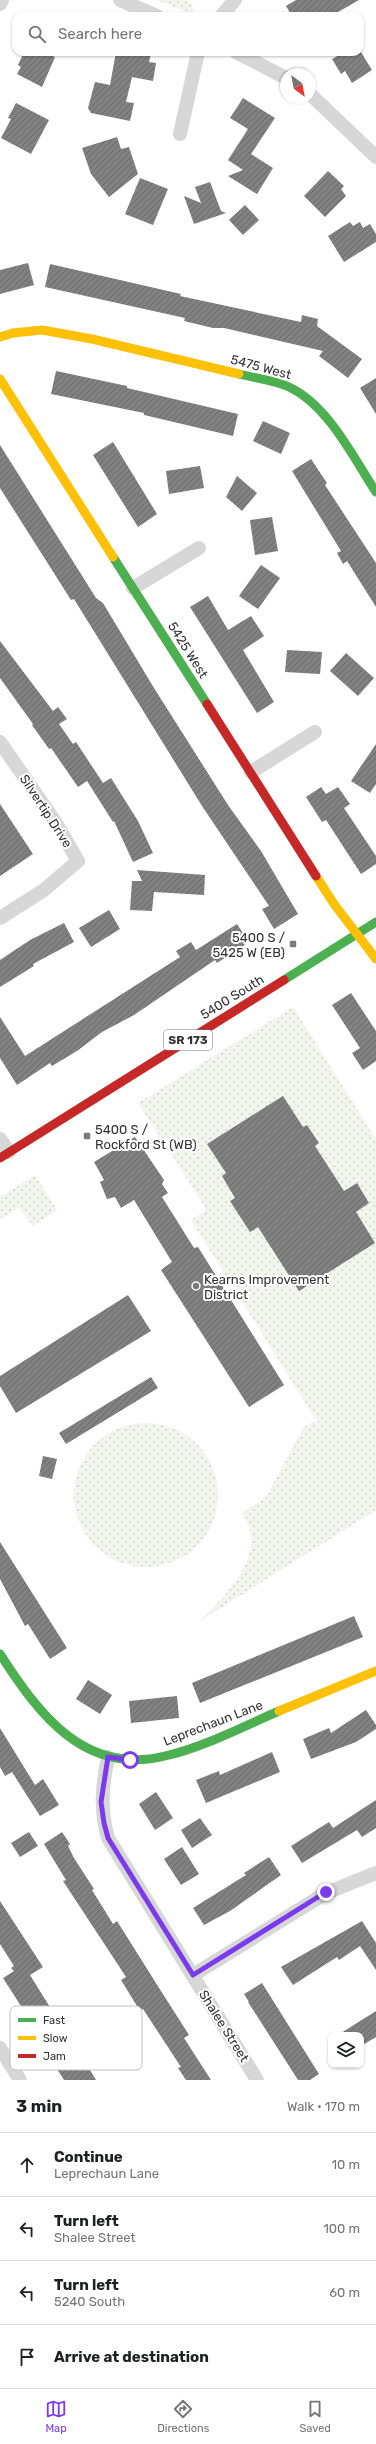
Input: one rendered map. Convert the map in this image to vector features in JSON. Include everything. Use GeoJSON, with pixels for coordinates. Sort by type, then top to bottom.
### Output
{"type":"FeatureCollection","features":[{"type":"Feature","properties":{"kind":"street"},"geometry":{"type":"LineString","coordinates":[[0,4],[2,0]]}},
{"type":"Feature","properties":{"kind":"street"},"geometry":{"type":"LineString","coordinates":[[120,0],[148,12]]}},
{"type":"Feature","properties":{"kind":"street"},"geometry":{"type":"LineString","coordinates":[[224,12],[235,0]]}},
{"type":"Feature","properties":{"kind":"street"},"geometry":{"type":"LineString","coordinates":[[180,134],[197,56]]}},
{"type":"Feature","properties":{"kind":"street"},"geometry":{"type":"LineString","coordinates":[[244,56],[280,75]]}},
{"type":"Feature","properties":{"kind":"street"},"geometry":{"type":"LineString","coordinates":[[316,99],[374,150]]}},
{"type":"Feature","properties":{"kind":"street","name":"5475 West"},"geometry":{"type":"LineString","coordinates":[[0,337],[13,333],[42,330],[92,339],[288,386],[307,396],[332,423],[376,492]]}},
{"type":"Feature","properties":{"kind":"street","name":"5425 West"},"geometry":{"type":"LineString","coordinates":[[0,379],[334,904],[376,959]]}},
{"type":"Feature","properties":{"kind":"street"},"geometry":{"type":"LineString","coordinates":[[133,588],[199,548]]}},
{"type":"Feature","properties":{"kind":"street"},"geometry":{"type":"LineString","coordinates":[[251,772],[315,732]]}},
{"type":"Feature","properties":{"kind":"street","name":"Silvertip Drive"},"geometry":{"type":"LineString","coordinates":[[0,742],[56,823],[78,861],[44,890],[0,918]]}},
{"type":"Feature","properties":{"kind":"street","name":"5400 South"},"geometry":{"type":"LineString","coordinates":[[4,1155],[376,922]]}},
{"type":"Feature","properties":{"kind":"street"},"geometry":{"type":"LineString","coordinates":[[0,1139],[4,1155]]}},
{"type":"Feature","properties":{"kind":"street","name":"Leprechaun Lane"},"geometry":{"type":"LineString","coordinates":[[0,1654],[26,1695],[53,1726],[75,1741],[108,1757],[130,1760],[157,1758],[188,1749],[376,1671]]}},
{"type":"Feature","properties":{"kind":"street","name":"Shalee Street"},"geometry":{"type":"LineString","coordinates":[[108,1757],[101,1802],[108,1838],[257,2080]]}},
{"type":"Feature","properties":{"kind":"street"},"geometry":{"type":"LineString","coordinates":[[193,1975],[326,1892],[376,1873]]}},
{"type":"Feature","properties":{"kind":"street"},"geometry":{"type":"LineString","coordinates":[[0,2048],[10,2064]]}},
{"type":"Feature","properties":{"kind":"street"},"geometry":{"type":"LineString","coordinates":[[14,2070],[20,2080]]}},
{"type":"Feature","properties":{"kind":"shaded area"},"geometry":{"type":"Polygon","coordinates":[[[157,0],[184,0],[192,4],[193,12],[187,12],[157,0]]]}},
{"type":"Feature","properties":{"kind":"shaded area"},"geometry":{"type":"Polygon","coordinates":[[[293,1007],[376,1139],[376,1510],[200,1621],[233,1585],[242,1572],[249,1557],[251,1542],[250,1527],[242,1513],[266,1497],[304,1427],[314,1421],[321,1428],[191,1220],[205,1211],[205,1207],[138,1103],[293,1007]]]}},
{"type":"Feature","properties":{"kind":"shaded area"},"geometry":{"type":"Polygon","coordinates":[[[35,1175],[57,1210],[33,1226],[19,1208],[0,1219],[0,1197],[35,1175]]]}},
{"type":"Feature","properties":{"kind":"shaded area"},"geometry":{"type":"Polygon","coordinates":[[[146,1423],[167,1426],[186,1435],[197,1444],[206,1455],[215,1474],[218,1495],[215,1516],[206,1535],[197,1546],[186,1555],[167,1564],[146,1567],[125,1564],[106,1555],[95,1546],[86,1535],[77,1516],[74,1495],[77,1474],[86,1455],[95,1444],[106,1435],[125,1426],[146,1423]]]}},
{"type":"Feature","properties":{"kind":"building"},"geometry":{"type":"Polygon","coordinates":[[[296,0],[359,0],[338,12],[290,12],[286,6],[296,0]]]}},
{"type":"Feature","properties":{"kind":"building"},"geometry":{"type":"Polygon","coordinates":[[[22,56],[55,57],[42,87],[17,74],[21,67],[18,65],[22,56]]]}},
{"type":"Feature","properties":{"kind":"building"},"geometry":{"type":"Polygon","coordinates":[[[115,56],[150,56],[149,62],[156,63],[153,81],[132,77],[126,102],[134,103],[130,121],[91,113],[88,108],[95,82],[110,85],[115,56]]]}},
{"type":"Feature","properties":{"kind":"building"},"geometry":{"type":"Polygon","coordinates":[[[337,56],[363,56],[372,70],[352,83],[345,71],[341,74],[332,59],[337,56]]]}},
{"type":"Feature","properties":{"kind":"building"},"geometry":{"type":"Polygon","coordinates":[[[243,98],[275,118],[251,154],[273,168],[257,194],[228,176],[243,170],[228,160],[248,129],[230,118],[243,98]]]}},
{"type":"Feature","properties":{"kind":"building"},"geometry":{"type":"Polygon","coordinates":[[[16,103],[49,120],[31,154],[1,138],[11,119],[8,118],[16,103]]]}},
{"type":"Feature","properties":{"kind":"building"},"geometry":{"type":"Polygon","coordinates":[[[117,137],[121,149],[129,147],[138,174],[109,197],[91,174],[82,148],[117,137]]]}},
{"type":"Feature","properties":{"kind":"building"},"geometry":{"type":"Polygon","coordinates":[[[328,171],[344,186],[341,189],[346,196],[325,217],[304,196],[328,171]]]}},
{"type":"Feature","properties":{"kind":"building"},"geometry":{"type":"Polygon","coordinates":[[[140,178],[168,189],[153,225],[125,214],[140,178]]]}},
{"type":"Feature","properties":{"kind":"building"},"geometry":{"type":"Polygon","coordinates":[[[210,182],[221,211],[226,213],[194,224],[184,196],[201,203],[195,187],[210,182]]]}},
{"type":"Feature","properties":{"kind":"building"},"geometry":{"type":"Polygon","coordinates":[[[245,205],[259,220],[243,235],[229,220],[245,205]]]}},
{"type":"Feature","properties":{"kind":"building"},"geometry":{"type":"Polygon","coordinates":[[[350,222],[353,226],[360,222],[363,228],[370,224],[376,234],[376,242],[344,262],[328,236],[350,222]]]}},
{"type":"Feature","properties":{"kind":"building"},"geometry":{"type":"Polygon","coordinates":[[[28,263],[34,285],[0,294],[0,270],[28,263]]]}},
{"type":"Feature","properties":{"kind":"building"},"geometry":{"type":"Polygon","coordinates":[[[50,264],[181,294],[180,296],[301,322],[302,315],[318,319],[317,326],[362,359],[348,378],[319,356],[323,351],[224,328],[213,328],[184,321],[185,318],[45,287],[50,264]]]}},
{"type":"Feature","properties":{"kind":"building"},"geometry":{"type":"Polygon","coordinates":[[[56,371],[127,386],[127,388],[238,414],[233,436],[144,415],[144,413],[51,394],[56,371]]]}},
{"type":"Feature","properties":{"kind":"building"},"geometry":{"type":"Polygon","coordinates":[[[376,378],[376,414],[360,388],[376,378]]]}},
{"type":"Feature","properties":{"kind":"building"},"geometry":{"type":"Polygon","coordinates":[[[263,421],[290,433],[281,454],[253,441],[263,421]]]}},
{"type":"Feature","properties":{"kind":"building"},"geometry":{"type":"Polygon","coordinates":[[[113,442],[157,514],[138,527],[93,455],[113,442]]]}},
{"type":"Feature","properties":{"kind":"building"},"geometry":{"type":"Polygon","coordinates":[[[0,445],[96,598],[103,603],[154,688],[228,805],[261,851],[298,914],[274,929],[262,909],[269,906],[202,806],[74,599],[71,600],[0,488],[0,445]]]}},
{"type":"Feature","properties":{"kind":"building"},"geometry":{"type":"Polygon","coordinates":[[[311,459],[327,483],[325,485],[376,563],[376,607],[347,561],[343,564],[337,553],[341,551],[292,471],[311,459]]]}},
{"type":"Feature","properties":{"kind":"building"},"geometry":{"type":"Polygon","coordinates":[[[200,466],[204,488],[169,494],[166,471],[200,466]]]}},
{"type":"Feature","properties":{"kind":"building"},"geometry":{"type":"Polygon","coordinates":[[[237,476],[257,493],[242,511],[226,497],[237,476]]]}},
{"type":"Feature","properties":{"kind":"building"},"geometry":{"type":"Polygon","coordinates":[[[272,517],[278,551],[255,555],[250,520],[272,517]]]}},
{"type":"Feature","properties":{"kind":"building"},"geometry":{"type":"Polygon","coordinates":[[[261,565],[280,578],[258,609],[239,596],[261,565]]]}},
{"type":"Feature","properties":{"kind":"building"},"geometry":{"type":"Polygon","coordinates":[[[208,596],[228,630],[251,616],[264,636],[243,650],[274,702],[257,713],[190,607],[208,596]]]}},
{"type":"Feature","properties":{"kind":"building"},"geometry":{"type":"Polygon","coordinates":[[[0,641],[53,711],[58,707],[67,719],[59,724],[73,744],[76,742],[103,783],[111,778],[138,821],[153,853],[133,862],[114,821],[113,822],[87,781],[78,787],[51,748],[49,749],[0,678],[0,641]]]}},
{"type":"Feature","properties":{"kind":"building"},"geometry":{"type":"Polygon","coordinates":[[[287,650],[322,652],[320,674],[285,672],[287,650]]]}},
{"type":"Feature","properties":{"kind":"building"},"geometry":{"type":"Polygon","coordinates":[[[346,653],[374,678],[358,696],[330,671],[346,653]]]}},
{"type":"Feature","properties":{"kind":"building"},"geometry":{"type":"Polygon","coordinates":[[[376,744],[376,784],[370,793],[351,781],[376,744]]]}},
{"type":"Feature","properties":{"kind":"building"},"geometry":{"type":"Polygon","coordinates":[[[321,787],[326,794],[338,787],[350,804],[344,808],[376,856],[376,864],[361,874],[326,820],[322,822],[306,797],[321,787]]]}},
{"type":"Feature","properties":{"kind":"building"},"geometry":{"type":"Polygon","coordinates":[[[0,804],[33,854],[0,876],[0,804]]]}},
{"type":"Feature","properties":{"kind":"building"},"geometry":{"type":"Polygon","coordinates":[[[137,870],[205,875],[204,895],[154,892],[152,911],[130,910],[132,881],[142,881],[137,870]]]}},
{"type":"Feature","properties":{"kind":"building"},"geometry":{"type":"Polygon","coordinates":[[[109,910],[120,929],[91,947],[79,928],[109,910]]]}},
{"type":"Feature","properties":{"kind":"building"},"geometry":{"type":"Polygon","coordinates":[[[64,923],[74,942],[33,964],[34,966],[0,987],[0,960],[30,940],[64,923]]]}},
{"type":"Feature","properties":{"kind":"building"},"geometry":{"type":"Polygon","coordinates":[[[237,924],[248,941],[242,947],[217,963],[215,960],[134,1015],[102,1032],[77,1051],[52,1066],[50,1063],[17,1085],[0,1058],[0,1017],[25,1056],[180,957],[176,951],[191,942],[196,950],[237,924]]]}},
{"type":"Feature","properties":{"kind":"building"},"geometry":{"type":"Polygon","coordinates":[[[351,993],[376,1031],[376,1061],[363,1070],[352,1053],[360,1048],[332,1005],[351,993]]]}},
{"type":"Feature","properties":{"kind":"building"},"geometry":{"type":"Polygon","coordinates":[[[283,1096],[303,1127],[307,1125],[319,1143],[315,1146],[344,1191],[357,1183],[369,1203],[356,1212],[375,1243],[299,1291],[258,1227],[250,1232],[230,1201],[235,1198],[222,1176],[226,1173],[207,1144],[283,1096]]]}},
{"type":"Feature","properties":{"kind":"building","name":"Kearns Improvement District"},"geometry":{"type":"Polygon","coordinates":[[[135,1137],[164,1180],[162,1184],[168,1193],[162,1197],[194,1248],[198,1247],[284,1385],[249,1407],[161,1270],[172,1262],[134,1200],[121,1208],[115,1197],[107,1199],[100,1182],[104,1180],[94,1162],[135,1137]]]}},
{"type":"Feature","properties":{"kind":"building"},"geometry":{"type":"Polygon","coordinates":[[[128,1295],[151,1331],[16,1413],[0,1386],[0,1376],[128,1295]]]}},
{"type":"Feature","properties":{"kind":"building"},"geometry":{"type":"Polygon","coordinates":[[[151,1377],[158,1388],[66,1444],[59,1433],[151,1377]]]}},
{"type":"Feature","properties":{"kind":"building"},"geometry":{"type":"Polygon","coordinates":[[[43,1456],[57,1459],[52,1479],[39,1476],[43,1456]]]}},
{"type":"Feature","properties":{"kind":"building"},"geometry":{"type":"Polygon","coordinates":[[[0,1542],[67,1648],[50,1659],[28,1624],[25,1626],[0,1579],[0,1542]]]}},
{"type":"Feature","properties":{"kind":"building"},"geometry":{"type":"Polygon","coordinates":[[[354,1616],[363,1637],[200,1703],[192,1683],[354,1616]]]}},
{"type":"Feature","properties":{"kind":"building"},"geometry":{"type":"Polygon","coordinates":[[[88,1680],[112,1695],[100,1714],[76,1699],[88,1680]]]}},
{"type":"Feature","properties":{"kind":"building"},"geometry":{"type":"Polygon","coordinates":[[[177,1696],[179,1718],[131,1723],[129,1701],[177,1696]]]}},
{"type":"Feature","properties":{"kind":"building"},"geometry":{"type":"Polygon","coordinates":[[[366,1710],[376,1725],[376,1729],[356,1742],[311,1759],[303,1739],[329,1728],[331,1733],[366,1710]]]}},
{"type":"Feature","properties":{"kind":"building"},"geometry":{"type":"Polygon","coordinates":[[[0,1728],[35,1785],[43,1779],[59,1805],[40,1816],[12,1772],[5,1776],[0,1767],[0,1728]]]}},
{"type":"Feature","properties":{"kind":"building"},"geometry":{"type":"Polygon","coordinates":[[[272,1752],[280,1772],[206,1803],[196,1780],[219,1771],[220,1775],[272,1752]]]}},
{"type":"Feature","properties":{"kind":"building"},"geometry":{"type":"Polygon","coordinates":[[[156,1792],[173,1818],[155,1830],[139,1804],[156,1792]]]}},
{"type":"Feature","properties":{"kind":"building"},"geometry":{"type":"Polygon","coordinates":[[[376,1800],[376,1828],[362,1837],[357,1830],[302,1863],[291,1846],[329,1822],[333,1828],[376,1800]]]}},
{"type":"Feature","properties":{"kind":"building"},"geometry":{"type":"Polygon","coordinates":[[[200,1818],[212,1835],[192,1848],[181,1830],[200,1818]]]}},
{"type":"Feature","properties":{"kind":"building"},"geometry":{"type":"Polygon","coordinates":[[[29,1832],[38,1846],[20,1857],[11,1843],[29,1832]]]}},
{"type":"Feature","properties":{"kind":"building"},"geometry":{"type":"Polygon","coordinates":[[[62,1832],[70,1844],[68,1846],[74,1858],[94,1889],[92,1890],[113,1924],[117,1921],[189,2035],[184,2038],[211,2080],[186,2080],[178,2068],[181,2067],[143,2009],[142,2010],[142,2006],[137,2006],[121,1980],[126,1977],[63,1881],[66,1880],[44,1844],[62,1832]]]}},
{"type":"Feature","properties":{"kind":"building"},"geometry":{"type":"Polygon","coordinates":[[[182,1847],[199,1874],[181,1885],[164,1859],[182,1847]]]}},
{"type":"Feature","properties":{"kind":"building"},"geometry":{"type":"Polygon","coordinates":[[[269,1857],[281,1875],[230,1911],[204,1925],[193,1908],[246,1875],[244,1873],[269,1857]]]}},
{"type":"Feature","properties":{"kind":"building"},"geometry":{"type":"Polygon","coordinates":[[[0,1901],[43,1967],[30,1975],[49,2006],[21,2006],[3,1978],[14,1971],[11,1968],[14,1966],[0,1944],[0,1901]]]}},
{"type":"Feature","properties":{"kind":"building"},"geometry":{"type":"Polygon","coordinates":[[[362,1921],[376,1943],[376,1970],[360,1946],[339,1960],[337,1957],[293,1985],[281,1967],[362,1921]]]}},
{"type":"Feature","properties":{"kind":"building"},"geometry":{"type":"Polygon","coordinates":[[[262,1983],[319,2074],[310,2080],[298,2080],[244,1994],[262,1983]]]}},
{"type":"Feature","properties":{"kind":"building"},"geometry":{"type":"Polygon","coordinates":[[[376,2011],[376,2037],[364,2044],[364,2032],[343,2032],[376,2011]]]}},
{"type":"Feature","properties":{"kind":"building"},"geometry":{"type":"Polygon","coordinates":[[[58,2070],[90,2070],[96,2080],[64,2080],[58,2070]]]}},
{"type":"Feature","properties":{"kind":"traffic: fast"},"geometry":{"type":"LineString","coordinates":[[239,374],[271,381],[289,387],[303,395],[316,406],[328,419],[349,448],[376,492]]}},
{"type":"Feature","properties":{"kind":"traffic: fast"},"geometry":{"type":"LineString","coordinates":[[113,557],[207,704]]}},
{"type":"Feature","properties":{"kind":"traffic: fast"},"geometry":{"type":"LineString","coordinates":[[284,980],[376,922]]}},
{"type":"Feature","properties":{"kind":"traffic: fast"},"geometry":{"type":"LineString","coordinates":[[0,1654],[30,1698],[66,1735],[87,1748],[110,1757],[136,1760],[165,1756],[180,1752],[223,1736],[279,1711]]}},
{"type":"Feature","properties":{"kind":"traffic: slow"},"geometry":{"type":"LineString","coordinates":[[0,337],[13,333],[42,330],[92,339],[239,374]]}},
{"type":"Feature","properties":{"kind":"traffic: slow"},"geometry":{"type":"LineString","coordinates":[[0,379],[113,557]]}},
{"type":"Feature","properties":{"kind":"traffic: slow"},"geometry":{"type":"LineString","coordinates":[[316,876],[334,904],[376,959]]}},
{"type":"Feature","properties":{"kind":"traffic: slow"},"geometry":{"type":"LineString","coordinates":[[279,1711],[376,1671]]}},
{"type":"Feature","properties":{"kind":"traffic: jam"},"geometry":{"type":"LineString","coordinates":[[207,704],[316,876]]}},
{"type":"Feature","properties":{"kind":"traffic: jam"},"geometry":{"type":"LineString","coordinates":[[0,1158],[284,980]]}},
{"type":"Feature","properties":{"kind":"place","name":"5400 S / 5425 W (EB)"},"geometry":{"type":"Point","coordinates":[293,944]}},
{"type":"Feature","properties":{"kind":"place","name":"5400 S / Rockford St (WB)"},"geometry":{"type":"Point","coordinates":[87,1136]}},
{"type":"Feature","properties":{"kind":"place","name":"Kearns Improvement District"},"geometry":{"type":"Point","coordinates":[196,1286]}},
{"type":"Feature","properties":{"kind":"route"},"geometry":{"type":"LineString","coordinates":[[130,1760],[108,1757],[103,1781],[101,1802],[108,1838],[193,1975],[326,1892]]}}]}
